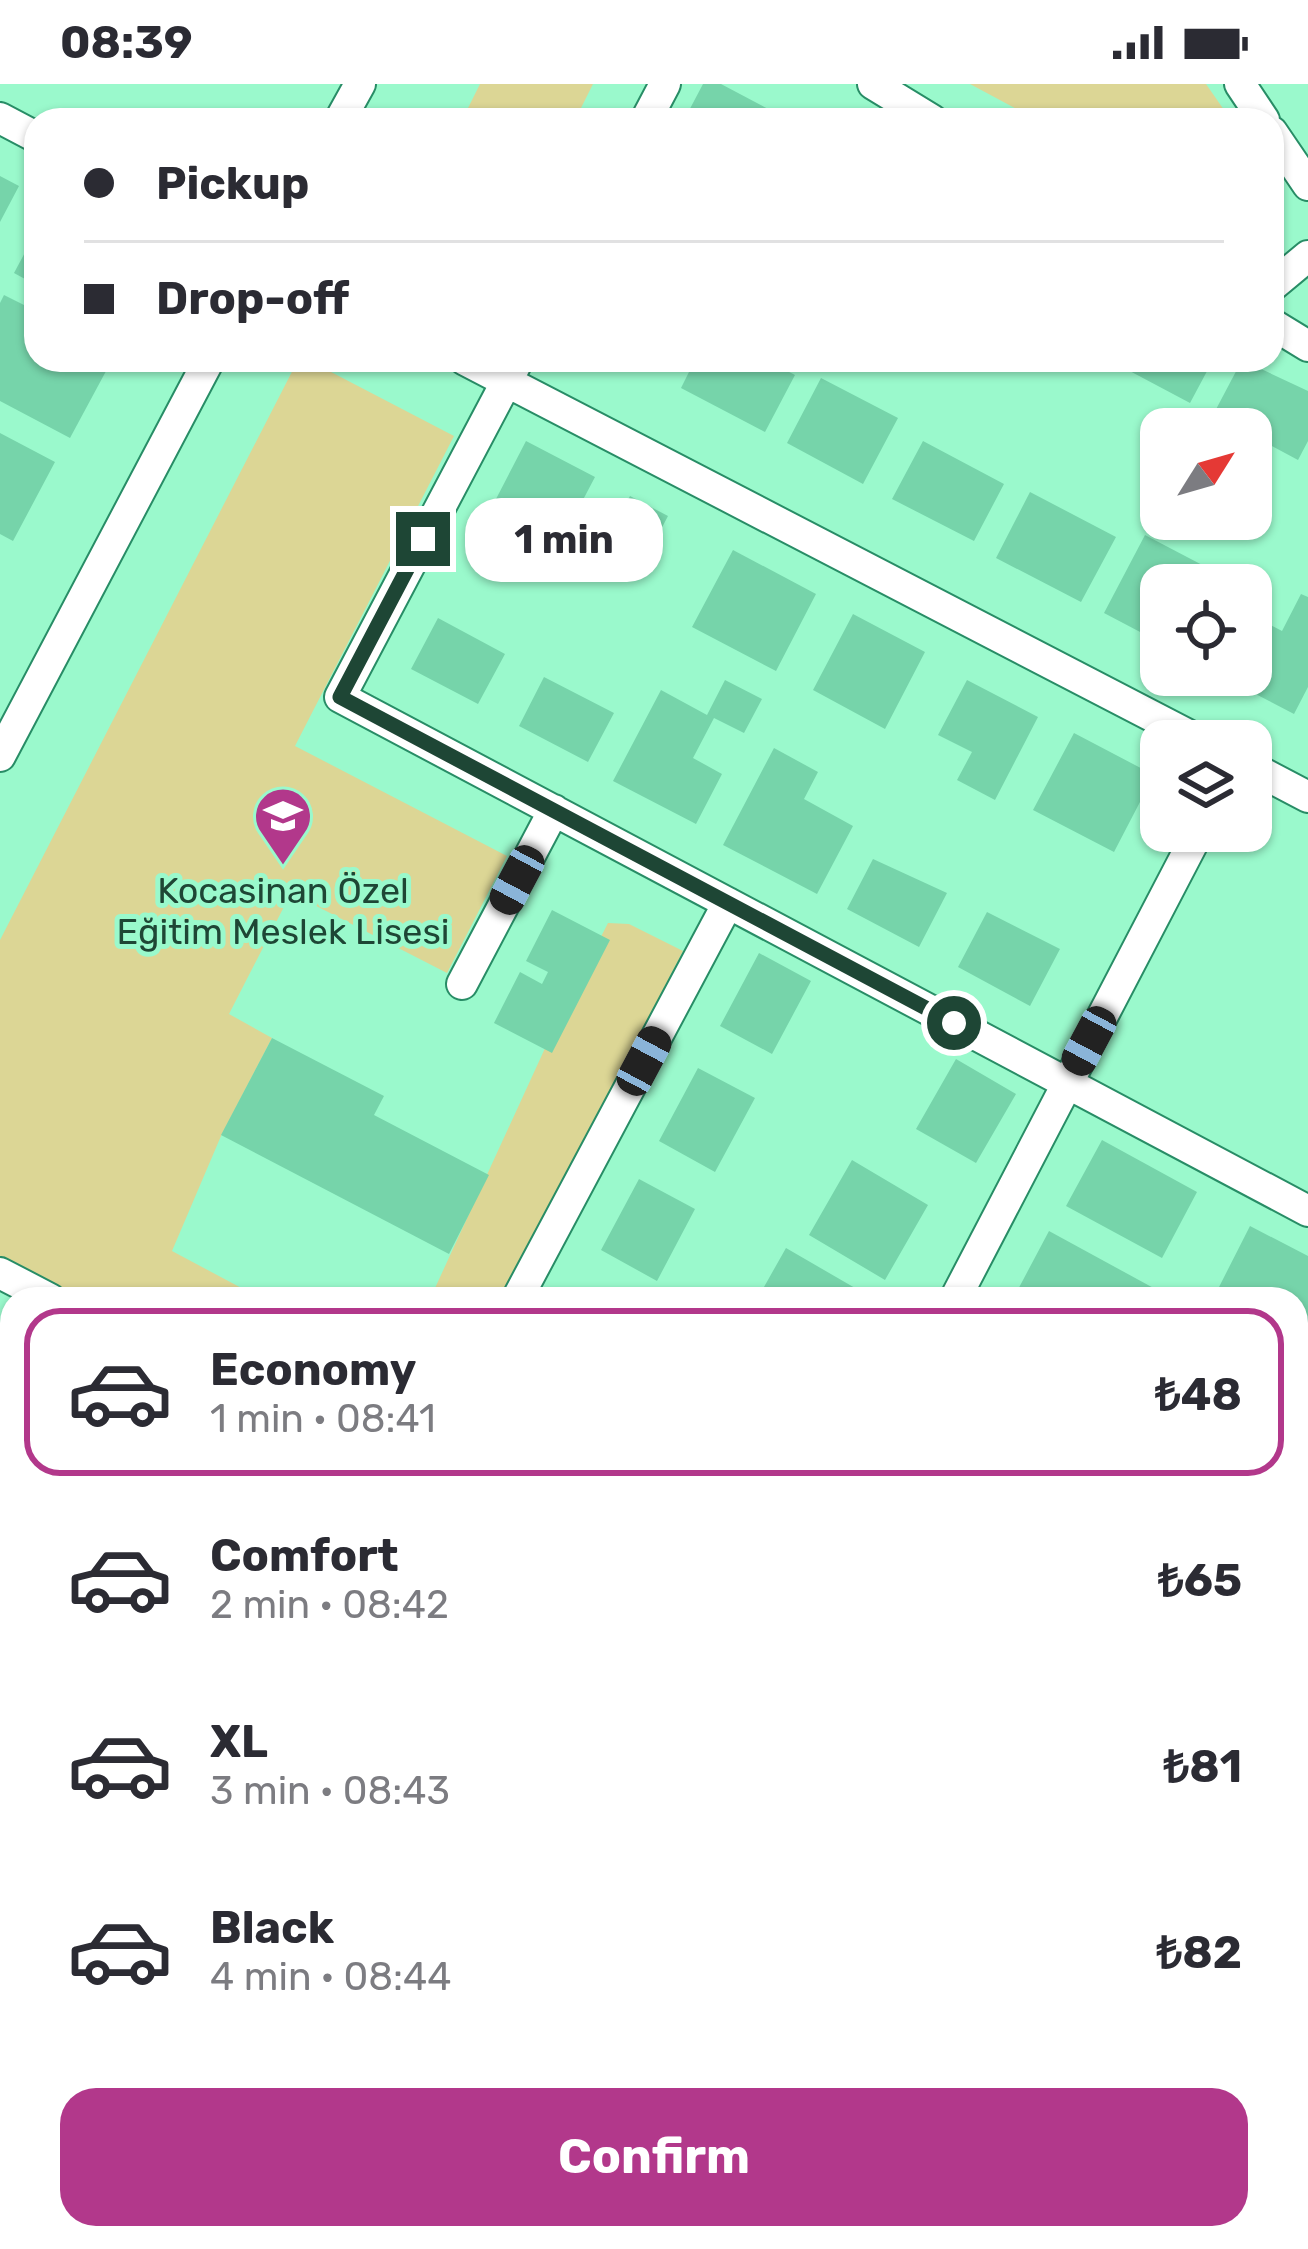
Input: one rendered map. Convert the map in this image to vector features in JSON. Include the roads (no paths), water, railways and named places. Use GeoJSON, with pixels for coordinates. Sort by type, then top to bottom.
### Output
{"type":"FeatureCollection","features":[{"type":"Feature","properties":{"kind":"street"},"geometry":{"type":"LineString","coordinates":[[873,84],[912,108]]}},
{"type":"Feature","properties":{"kind":"street"},"geometry":{"type":"LineString","coordinates":[[1284,150],[1308,185]]}},
{"type":"Feature","properties":{"kind":"street"},"geometry":{"type":"LineString","coordinates":[[1284,276],[1308,256]]}},
{"type":"Feature","properties":{"kind":"street"},"geometry":{"type":"LineString","coordinates":[[0,756],[203,372]]}},
{"type":"Feature","properties":{"kind":"street"},"geometry":{"type":"LineString","coordinates":[[511,372],[340,697],[1308,1211]]}},
{"type":"Feature","properties":{"kind":"street"},"geometry":{"type":"LineString","coordinates":[[516,372],[1161,720]]}},
{"type":"Feature","properties":{"kind":"street"},"geometry":{"type":"LineString","coordinates":[[1272,778],[1308,797]]}},
{"type":"Feature","properties":{"kind":"street"},"geometry":{"type":"LineString","coordinates":[[462,985],[554,810]]}},
{"type":"Feature","properties":{"kind":"street"},"geometry":{"type":"LineString","coordinates":[[961,1287],[1188,852]]}},
{"type":"Feature","properties":{"kind":"street"},"geometry":{"type":"LineString","coordinates":[[523,1287],[728,903]]}},
{"type":"Feature","properties":{"kind":"street"},"geometry":{"type":"LineString","coordinates":[[0,1273],[27,1287]]}},
{"type":"Feature","properties":{"kind":"place","name":"Kocasinan Özel Eğitim Meslek Lisesi"},"geometry":{"type":"Point","coordinates":[283,867]}}]}
